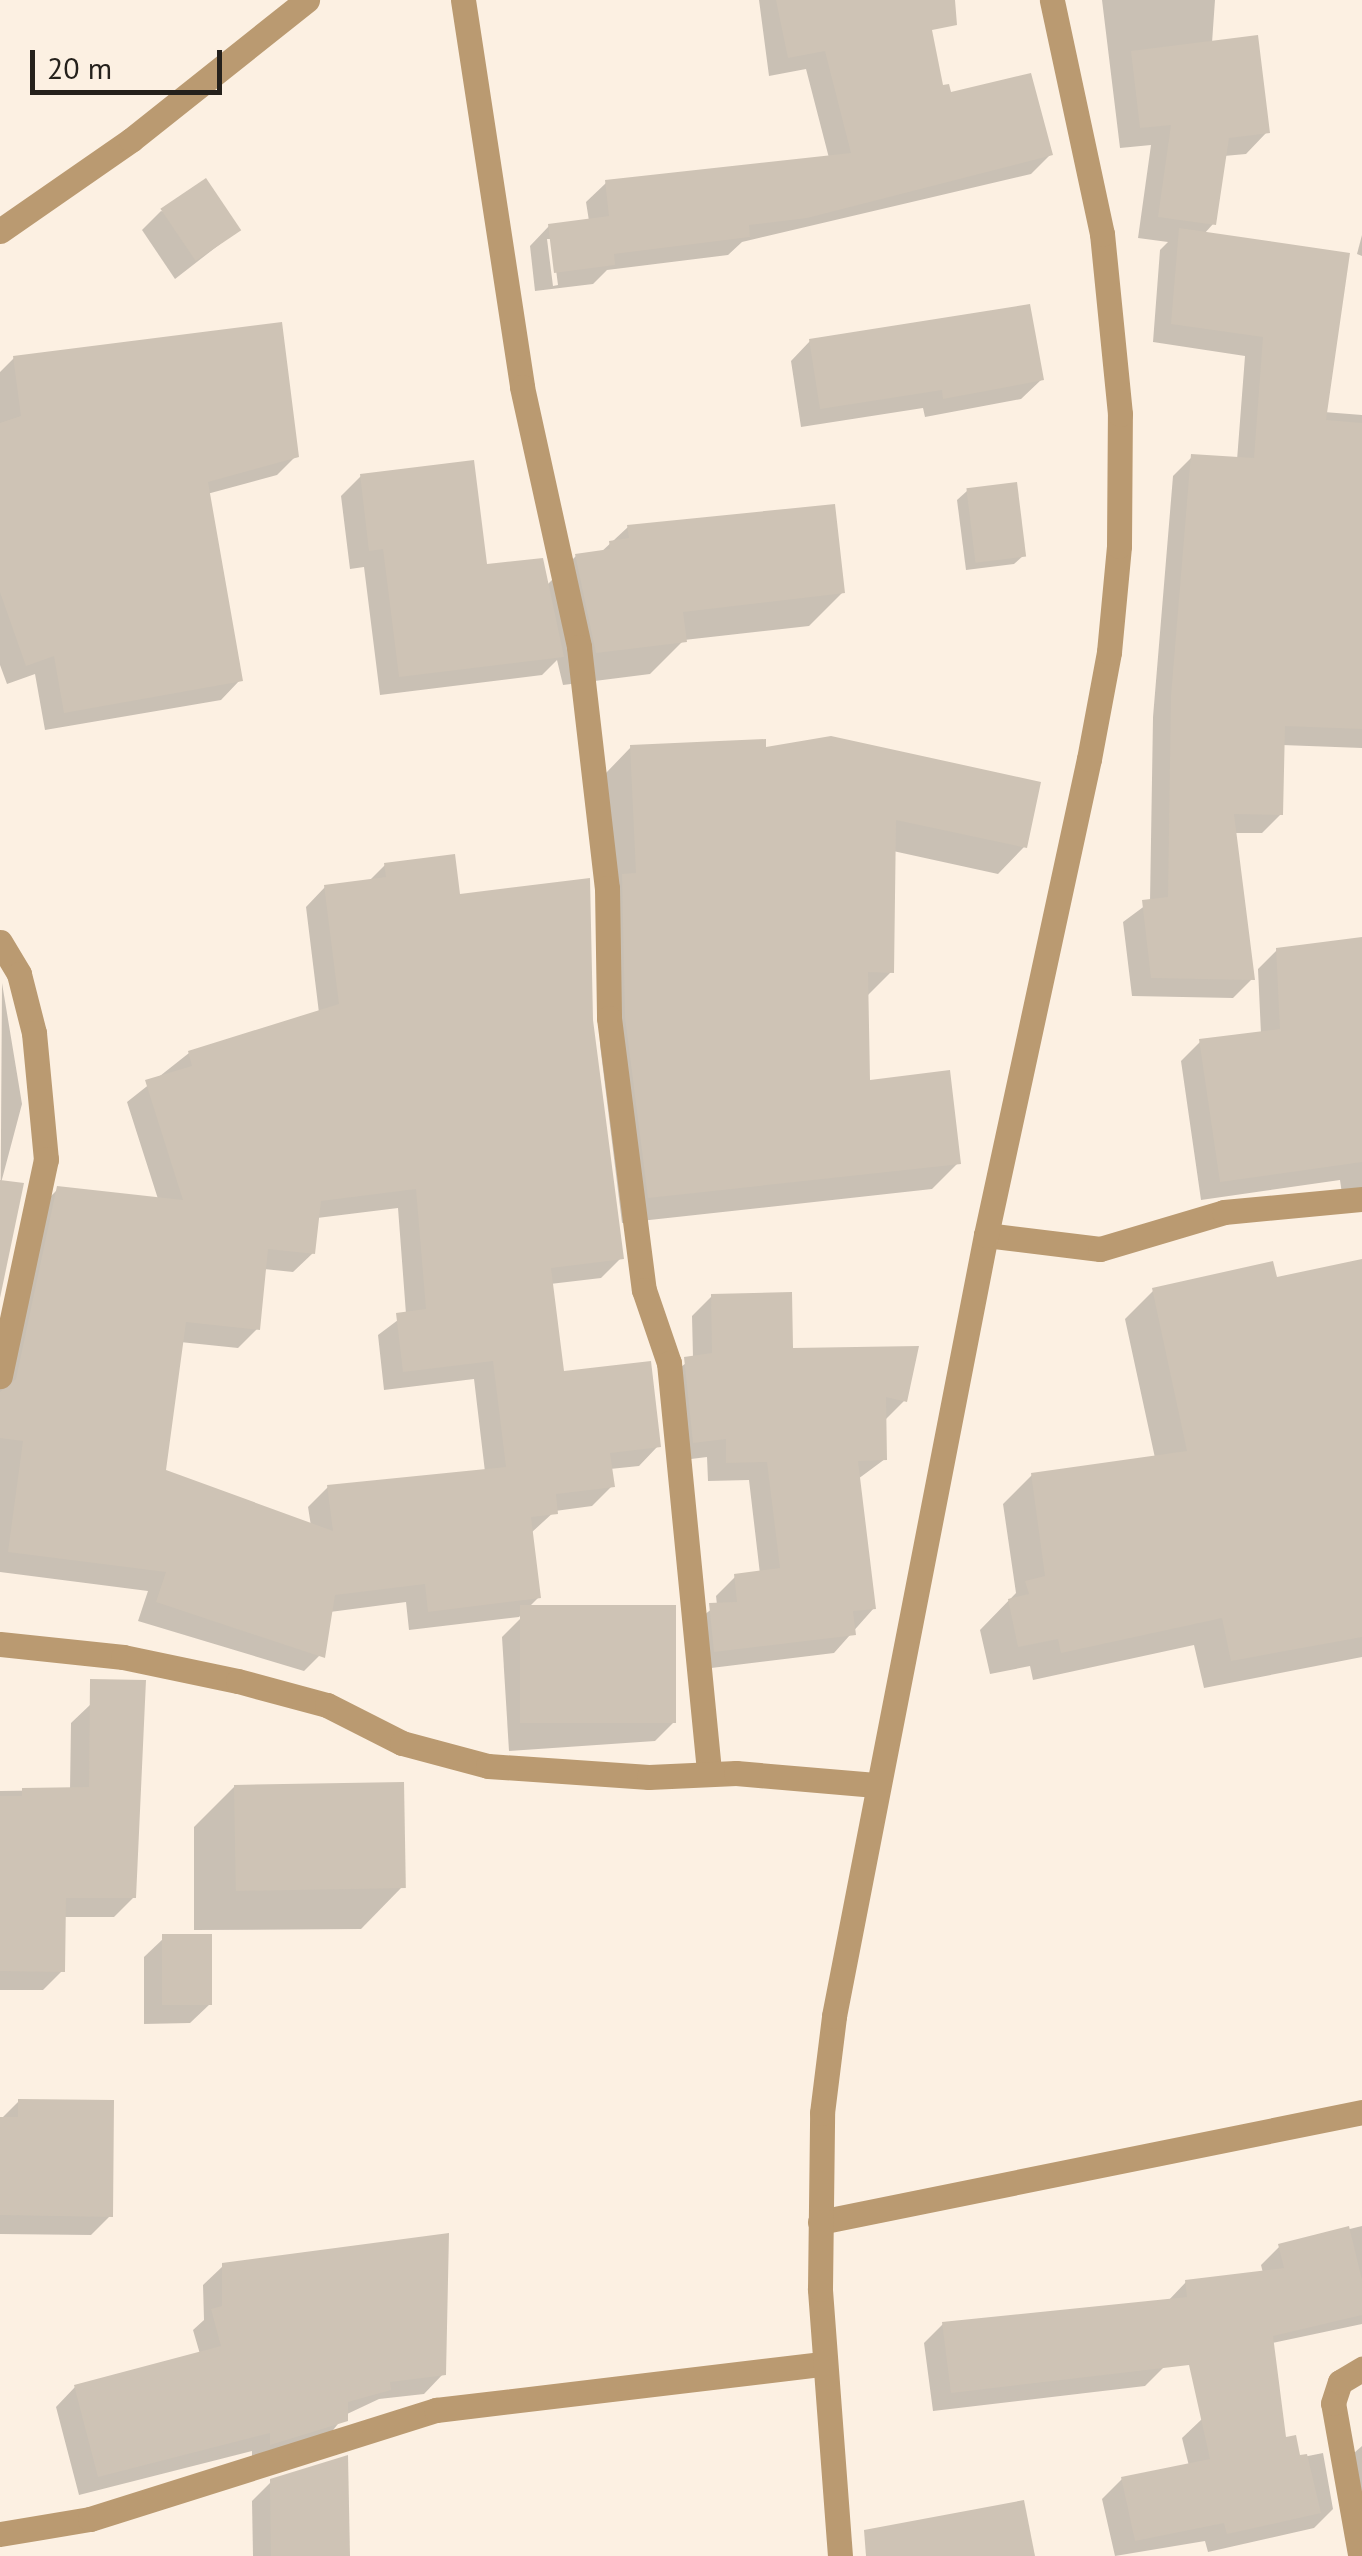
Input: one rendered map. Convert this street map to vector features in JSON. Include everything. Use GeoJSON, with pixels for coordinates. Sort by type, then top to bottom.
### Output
{"type":"FeatureCollection","features":[{"type":"Feature","properties":{"kind":"street"},"geometry":{"type":"LineString","coordinates":[[0,231],[131,140],[307,0]]}},
{"type":"Feature","properties":{"kind":"street"},"geometry":{"type":"LineString","coordinates":[[463,0],[522,387],[579,647],[607,888],[610,1018],[644,1290],[669,1363],[709,1772]]}},
{"type":"Feature","properties":{"kind":"street"},"geometry":{"type":"LineString","coordinates":[[840,2556],[824,2364],[820,2222],[822,2113],[834,2016],[875,1785],[986,1235],[1092,741],[1119,546],[1120,414],[1108,288],[1052,0]]}},
{"type":"Feature","properties":{"kind":"street"},"geometry":{"type":"LineString","coordinates":[[0,942],[19,974],[34,1033],[46,1159],[0,1376]]}},
{"type":"Feature","properties":{"kind":"street"},"geometry":{"type":"LineString","coordinates":[[986,1235],[1100,1249],[1224,1212],[1362,1199]]}},
{"type":"Feature","properties":{"kind":"street"},"geometry":{"type":"LineString","coordinates":[[0,1644],[123,1657],[238,1680],[327,1705],[402,1742],[488,1766],[631,1776],[709,1772],[875,1785]]}},
{"type":"Feature","properties":{"kind":"street"},"geometry":{"type":"LineString","coordinates":[[820,2222],[1362,2112]]}},
{"type":"Feature","properties":{"kind":"street"},"geometry":{"type":"LineString","coordinates":[[0,2534],[90,2519],[436,2410],[824,2364]]}},
{"type":"Feature","properties":{"kind":"street"},"geometry":{"type":"LineString","coordinates":[[1355,2554],[1333,2404],[1340,2382],[1362,2370]]}},
{"type":"Feature","properties":{"kind":"building"},"geometry":{"type":"Polygon","coordinates":[[[776,0],[955,0],[957,25],[932,30],[943,85],[949,84],[951,92],[1031,73],[1053,155],[807,218],[749,225],[750,237],[614,254],[615,265],[554,273],[548,224],[609,216],[605,180],[851,153],[825,51],[788,58],[776,0]]]}},
{"type":"Feature","properties":{"kind":"building"},"geometry":{"type":"Polygon","coordinates":[[[1258,35],[1270,133],[1229,138],[1216,225],[1158,217],[1171,125],[1140,128],[1131,51],[1258,35]]]}},
{"type":"Feature","properties":{"kind":"building"},"geometry":{"type":"Polygon","coordinates":[[[206,178],[241,230],[196,261],[160,209],[206,178]]]}},
{"type":"Feature","properties":{"kind":"building"},"geometry":{"type":"Polygon","coordinates":[[[1179,228],[1350,253],[1326,420],[1362,423],[1362,729],[1285,726],[1283,815],[1234,814],[1255,980],[1151,978],[1142,900],[1168,897],[1171,696],[1191,454],[1254,458],[1263,337],[1171,324],[1179,228]]]}},
{"type":"Feature","properties":{"kind":"building"},"geometry":{"type":"Polygon","coordinates":[[[1030,304],[1044,380],[943,399],[942,390],[820,409],[809,339],[1030,304]]]}},
{"type":"Feature","properties":{"kind":"building"},"geometry":{"type":"Polygon","coordinates":[[[282,322],[299,457],[208,482],[243,681],[64,713],[54,656],[26,666],[0,592],[0,423],[21,416],[13,356],[282,322]]]}},
{"type":"Feature","properties":{"kind":"building"},"geometry":{"type":"Polygon","coordinates":[[[474,460],[487,564],[543,558],[564,657],[399,677],[383,549],[369,551],[360,474],[474,460]]]}},
{"type":"Feature","properties":{"kind":"building"},"geometry":{"type":"Polygon","coordinates":[[[1017,482],[1026,556],[976,563],[966,488],[1017,482]]]}},
{"type":"Feature","properties":{"kind":"building"},"geometry":{"type":"Polygon","coordinates":[[[835,504],[845,593],[683,612],[687,642],[596,653],[575,554],[610,549],[609,541],[629,538],[627,525],[835,504]]]}},
{"type":"Feature","properties":{"kind":"building"},"geometry":{"type":"Polygon","coordinates":[[[831,736],[1041,782],[1027,848],[896,820],[894,973],[868,972],[870,1080],[950,1070],[961,1164],[648,1198],[625,1017],[622,874],[636,873],[630,745],[766,739],[766,747],[831,736]]]}},
{"type":"Feature","properties":{"kind":"building"},"geometry":{"type":"Polygon","coordinates":[[[455,854],[460,894],[590,878],[593,1020],[624,1259],[551,1268],[564,1371],[651,1361],[661,1447],[610,1453],[615,1487],[556,1494],[558,1514],[531,1517],[541,1598],[428,1612],[425,1584],[335,1595],[325,1658],[156,1602],[166,1572],[8,1552],[23,1441],[0,1438],[0,1392],[16,1379],[57,1186],[183,1200],[145,1080],[192,1066],[188,1051],[339,1004],[324,885],[386,877],[384,863],[455,854]],[[416,1189],[321,1201],[315,1254],[268,1249],[260,1330],[186,1322],[166,1470],[333,1531],[327,1485],[506,1467],[493,1361],[403,1372],[396,1313],[426,1309],[416,1189]]]}},
{"type":"Feature","properties":{"kind":"building"},"geometry":{"type":"Polygon","coordinates":[[[1362,937],[1362,1162],[1220,1182],[1199,1039],[1280,1029],[1276,948],[1362,937]]]}},
{"type":"Feature","properties":{"kind":"building"},"geometry":{"type":"Polygon","coordinates":[[[0,1180],[24,1183],[0,1298],[0,1180]]]}},
{"type":"Feature","properties":{"kind":"building"},"geometry":{"type":"Polygon","coordinates":[[[1362,1259],[1362,1637],[1231,1661],[1222,1618],[1061,1653],[1058,1639],[1018,1647],[1008,1599],[1029,1594],[1025,1581],[1045,1576],[1031,1473],[1187,1451],[1152,1288],[1273,1261],[1277,1277],[1362,1259]]]}},
{"type":"Feature","properties":{"kind":"building"},"geometry":{"type":"Polygon","coordinates":[[[792,1292],[793,1348],[919,1346],[907,1402],[886,1397],[887,1460],[858,1461],[876,1609],[853,1611],[856,1635],[714,1652],[709,1603],[737,1602],[734,1574],[780,1568],[767,1462],[726,1463],[726,1439],[693,1443],[684,1357],[712,1353],[711,1294],[792,1292]]]}},
{"type":"Feature","properties":{"kind":"building"},"geometry":{"type":"Polygon","coordinates":[[[520,1605],[676,1605],[676,1723],[520,1723],[520,1605]]]}},
{"type":"Feature","properties":{"kind":"building"},"geometry":{"type":"Polygon","coordinates":[[[90,1679],[146,1680],[136,1898],[66,1898],[65,1972],[0,1971],[0,1796],[22,1796],[22,1788],[89,1787],[90,1679]]]}},
{"type":"Feature","properties":{"kind":"building"},"geometry":{"type":"Polygon","coordinates":[[[404,1782],[406,1888],[236,1891],[234,1785],[404,1782]]]}},
{"type":"Feature","properties":{"kind":"building"},"geometry":{"type":"Polygon","coordinates":[[[162,1934],[212,1934],[212,2005],[162,2005],[162,1934]]]}},
{"type":"Feature","properties":{"kind":"building"},"geometry":{"type":"Polygon","coordinates":[[[18,2099],[114,2100],[113,2217],[0,2215],[0,2117],[18,2117],[18,2099]]]}},
{"type":"Feature","properties":{"kind":"building"},"geometry":{"type":"Polygon","coordinates":[[[1349,2226],[1362,2280],[1362,2315],[1273,2336],[1286,2437],[1296,2435],[1300,2455],[1307,2454],[1321,2513],[1227,2534],[1224,2523],[1135,2541],[1121,2477],[1210,2459],[1189,2365],[951,2393],[942,2322],[1187,2297],[1185,2280],[1284,2268],[1278,2244],[1349,2226]]]}},
{"type":"Feature","properties":{"kind":"building"},"geometry":{"type":"Polygon","coordinates":[[[449,2233],[446,2375],[390,2382],[391,2390],[348,2402],[348,2421],[270,2445],[270,2433],[98,2477],[74,2385],[221,2346],[211,2309],[222,2306],[222,2263],[449,2233]]]}},
{"type":"Feature","properties":{"kind":"building"},"geometry":{"type":"Polygon","coordinates":[[[348,2455],[350,2556],[271,2556],[270,2479],[348,2455]]]}},
{"type":"Feature","properties":{"kind":"building"},"geometry":{"type":"Polygon","coordinates":[[[1024,2500],[1035,2556],[866,2556],[864,2530],[1024,2500]]]}}]}
